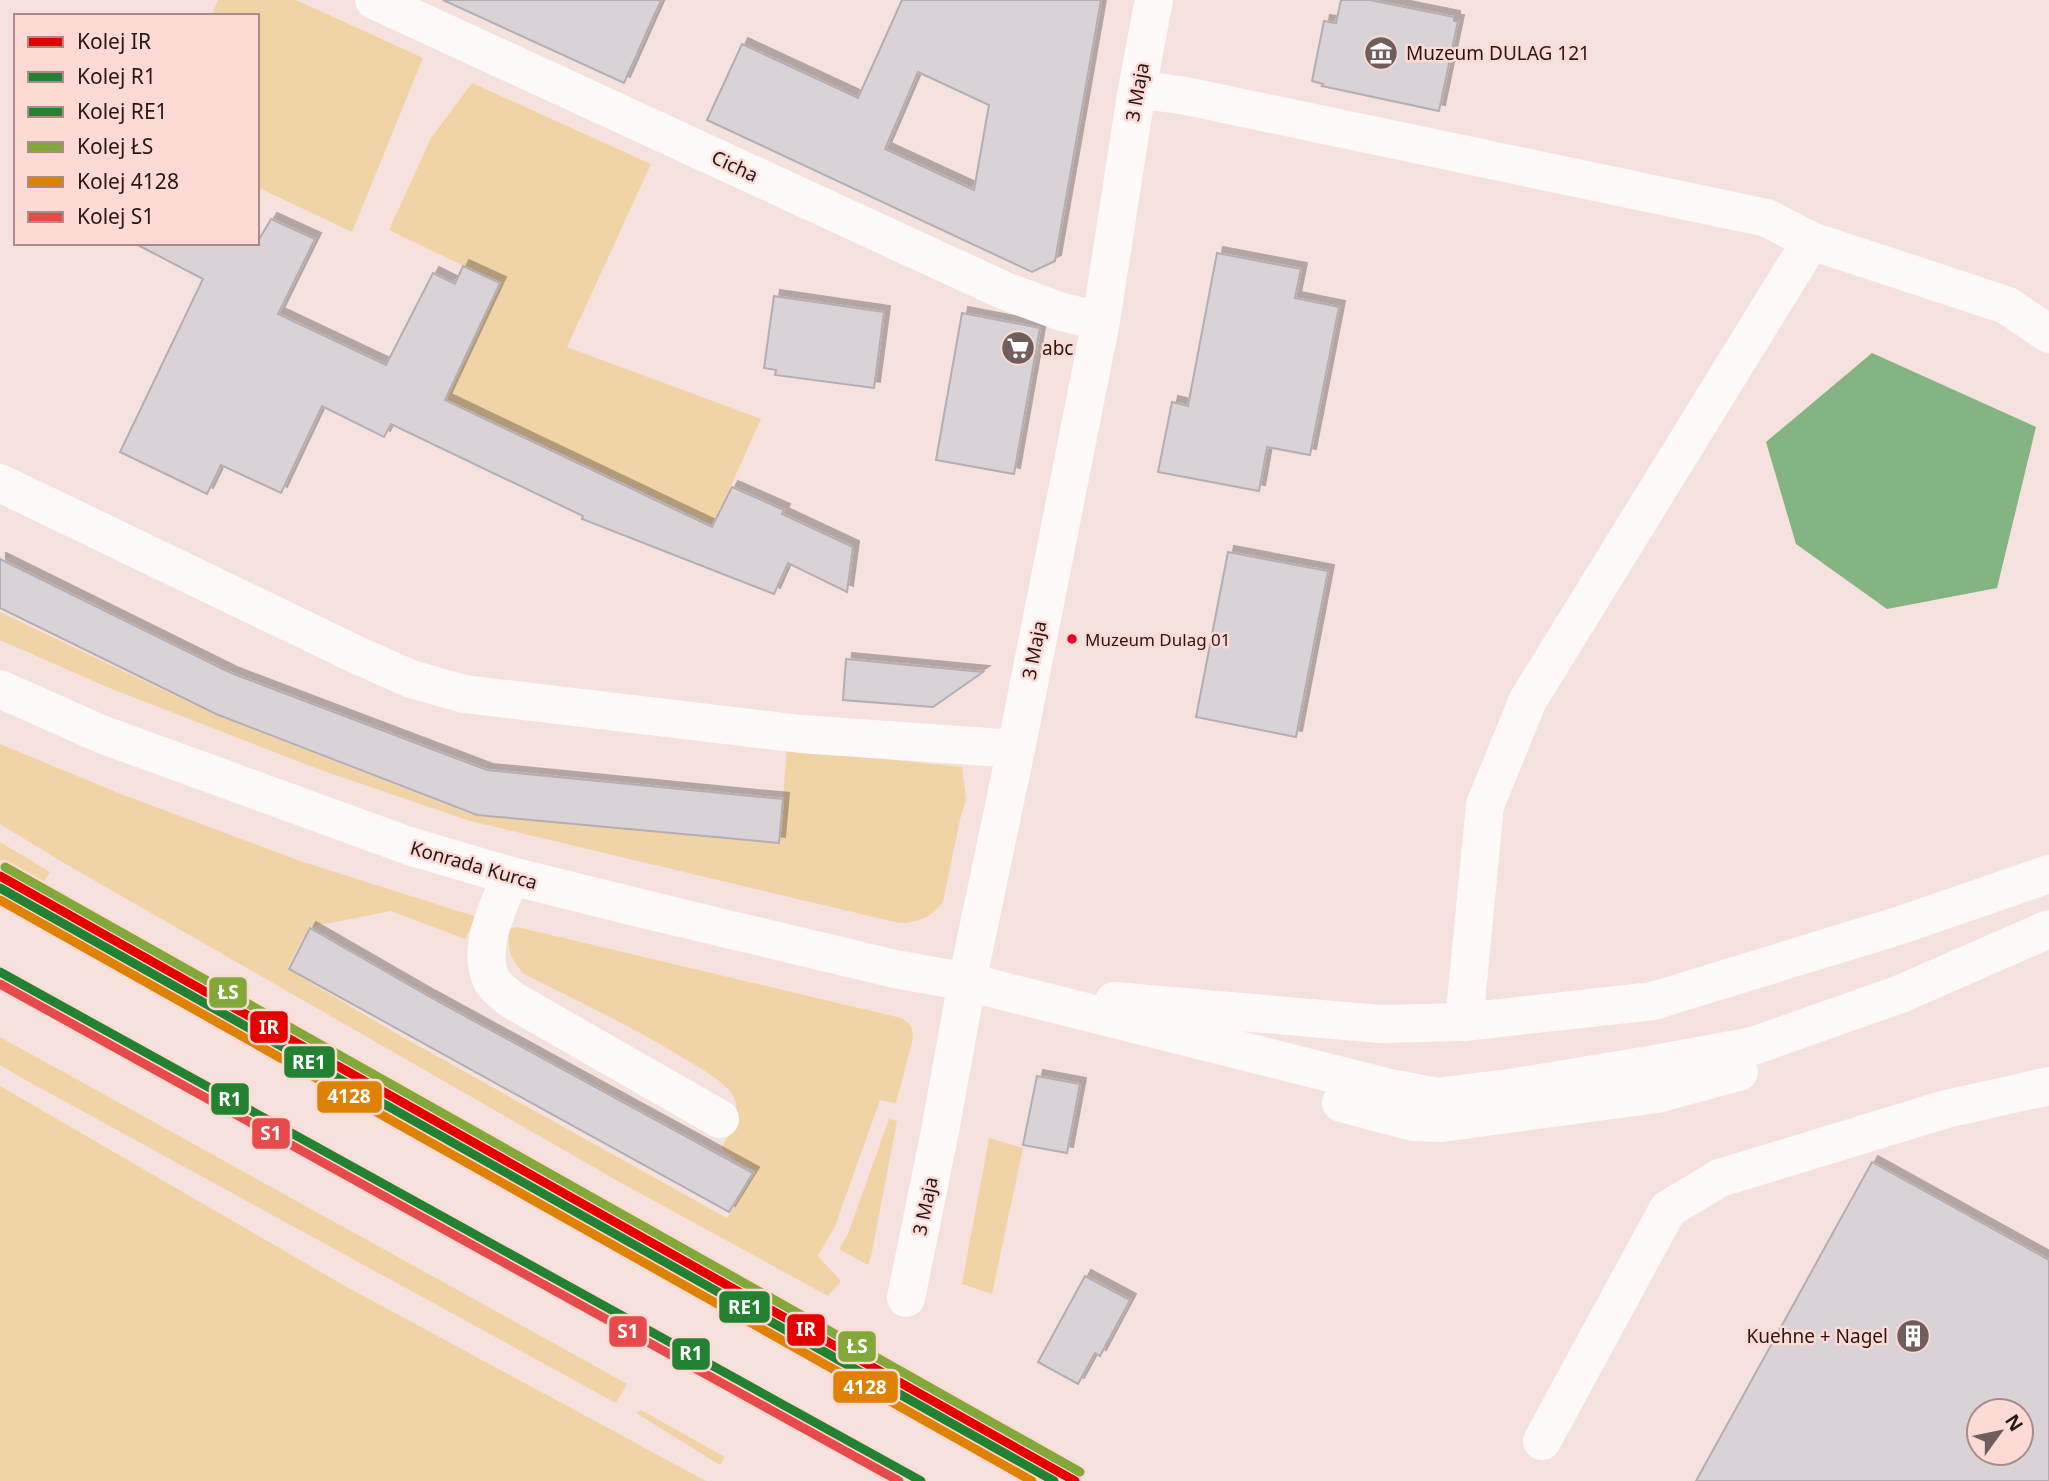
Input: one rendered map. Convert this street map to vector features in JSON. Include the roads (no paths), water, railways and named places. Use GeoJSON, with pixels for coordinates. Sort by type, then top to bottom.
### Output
{"type":"FeatureCollection","features":[{"type":"Feature","properties":{"kind":"street","name":"Cicha"},"geometry":{"type":"LineString","coordinates":[[374,0],[1005,291],[1062,312],[1101,321]]}},
{"type":"Feature","properties":{"kind":"street","name":"3 Maja"},"geometry":{"type":"LineString","coordinates":[[906,1298],[1101,321],[1137,89],[1154,0]]}},
{"type":"Feature","properties":{"kind":"street"},"geometry":{"type":"LineString","coordinates":[[1137,89],[1186,96],[1767,218],[1811,240],[2006,304],[2049,334]]}},
{"type":"Feature","properties":{"kind":"street"},"geometry":{"type":"LineString","coordinates":[[1464,1022],[1485,805],[1528,700],[1811,240]]}},
{"type":"Feature","properties":{"kind":"street"},"geometry":{"type":"LineString","coordinates":[[0,482],[357,655],[411,679],[464,694],[801,734],[1016,749]]}},
{"type":"Feature","properties":{"kind":"street","name":"Konrada Kurca"},"geometry":{"type":"LineString","coordinates":[[0,689],[127,744],[409,846],[511,876],[895,969],[967,982],[1031,999]]}},
{"type":"Feature","properties":{"kind":"street"},"geometry":{"type":"LineString","coordinates":[[1031,999],[1140,1002],[1380,1024],[1464,1022],[1653,1001],[1901,925],[2049,874]]}},
{"type":"Feature","properties":{"kind":"street"},"geometry":{"type":"LineString","coordinates":[[511,876],[489,935],[486,958],[493,982],[512,1000],[720,1119]]}},
{"type":"Feature","properties":{"kind":"street"},"geometry":{"type":"LineString","coordinates":[[1031,999],[1390,1088],[1437,1097],[1643,1067],[1753,1046],[1898,995],[2049,929]]}},
{"type":"Feature","properties":{"kind":"street"},"geometry":{"type":"LineString","coordinates":[[1031,999],[1172,1053],[1413,1122],[1442,1123],[1657,1094],[1814,1051],[1994,980],[2049,940]]}},
{"type":"Feature","properties":{"kind":"street"},"geometry":{"type":"LineString","coordinates":[[1542,1441],[1668,1209],[1720,1178],[1946,1109],[2049,1086]]}},
{"type":"Feature","properties":{"kind":"rail line","name":"ŁS"},"geometry":{"type":"LineString","coordinates":[[5,867],[1080,1472]]}},
{"type":"Feature","properties":{"kind":"rail line","name":"IR"},"geometry":{"type":"LineString","coordinates":[[0,876],[1075,1481]]}},
{"type":"Feature","properties":{"kind":"rail line","name":"RE1"},"geometry":{"type":"LineString","coordinates":[[0,888],[1054,1481]]}},
{"type":"Feature","properties":{"kind":"rail line","name":"4128"},"geometry":{"type":"LineString","coordinates":[[0,900],[1032,1481]]}},
{"type":"Feature","properties":{"kind":"rail line","name":"R1"},"geometry":{"type":"LineString","coordinates":[[0,972],[921,1481]]}},
{"type":"Feature","properties":{"kind":"rail line","name":"S1"},"geometry":{"type":"LineString","coordinates":[[0,984],[899,1481]]}},
{"type":"Feature","properties":{"kind":"place","name":"Muzeum DULAG 121"},"geometry":{"type":"Point","coordinates":[1381,53]}},
{"type":"Feature","properties":{"kind":"place","name":"abc"},"geometry":{"type":"Point","coordinates":[1018,348]}},
{"type":"Feature","properties":{"kind":"place","name":"Muzeum Dulag 01"},"geometry":{"type":"Point","coordinates":[1072,639]}},
{"type":"Feature","properties":{"kind":"place","name":"Kuehne + Nagel"},"geometry":{"type":"Point","coordinates":[1913,1336]}}]}
